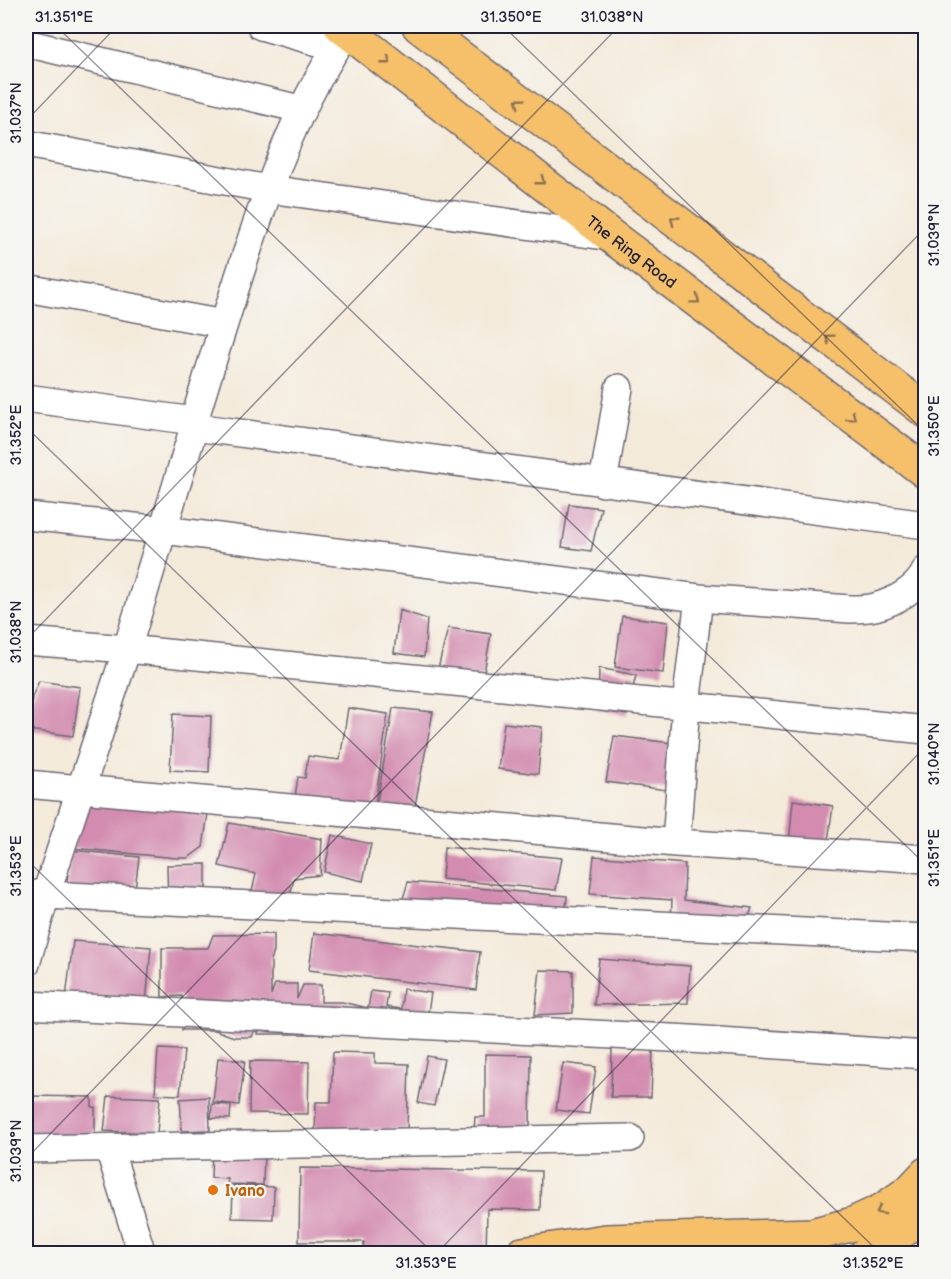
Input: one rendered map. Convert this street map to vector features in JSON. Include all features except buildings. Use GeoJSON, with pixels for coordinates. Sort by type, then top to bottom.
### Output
{"type":"FeatureCollection","features":[{"type":"Feature","properties":{"kind":"main road"},"geometry":{"type":"LineString","coordinates":[[419,26],[926,411]]}},
{"type":"Feature","properties":{"kind":"main road","name":"The Ring Road"},"geometry":{"type":"LineString","coordinates":[[342,34],[926,472]]}},
{"type":"Feature","properties":{"kind":"main road"},"geometry":{"type":"LineString","coordinates":[[522,1254],[606,1240],[814,1244],[883,1210],[910,1191],[926,1174]]}},
{"type":"Feature","properties":{"kind":"main road"},"geometry":{"type":"LineString","coordinates":[[887,1249],[926,1214]]}},
{"type":"Feature","properties":{"kind":"street"},"geometry":{"type":"LineString","coordinates":[[26,964],[36,894],[82,789],[164,530],[224,324],[268,189],[300,109],[342,34],[261,26]]}},
{"type":"Feature","properties":{"kind":"street"},"geometry":{"type":"LineString","coordinates":[[26,43],[300,109]]}},
{"type":"Feature","properties":{"kind":"street"},"geometry":{"type":"LineString","coordinates":[[26,144],[268,189],[612,237]]}},
{"type":"Feature","properties":{"kind":"street"},"geometry":{"type":"LineString","coordinates":[[26,288],[224,324]]}},
{"type":"Feature","properties":{"kind":"street"},"geometry":{"type":"LineString","coordinates":[[603,483],[619,388]]}},
{"type":"Feature","properties":{"kind":"street"},"geometry":{"type":"LineString","coordinates":[[26,398],[603,483],[926,525]]}},
{"type":"Feature","properties":{"kind":"street"},"geometry":{"type":"LineString","coordinates":[[26,516],[164,530],[699,598],[850,609],[875,607],[902,595],[922,579],[926,570]]}},
{"type":"Feature","properties":{"kind":"street"},"geometry":{"type":"LineString","coordinates":[[676,843],[686,705],[699,598]]}},
{"type":"Feature","properties":{"kind":"street"},"geometry":{"type":"LineString","coordinates":[[26,641],[127,649],[926,730]]}},
{"type":"Feature","properties":{"kind":"street"},"geometry":{"type":"LineString","coordinates":[[26,784],[676,843],[926,859]]}},
{"type":"Feature","properties":{"kind":"street"},"geometry":{"type":"LineString","coordinates":[[36,894],[926,938]]}},
{"type":"Feature","properties":{"kind":"street"},"geometry":{"type":"LineString","coordinates":[[26,1005],[690,1039],[926,1055]]}},
{"type":"Feature","properties":{"kind":"street"},"geometry":{"type":"LineString","coordinates":[[26,1149],[630,1138]]}},
{"type":"Feature","properties":{"kind":"street"},"geometry":{"type":"LineString","coordinates":[[109,1148],[142,1254]]}},
{"type":"Feature","properties":{"kind":"place","name":"Ivano"},"geometry":{"type":"Point","coordinates":[213,1190]}}]}
